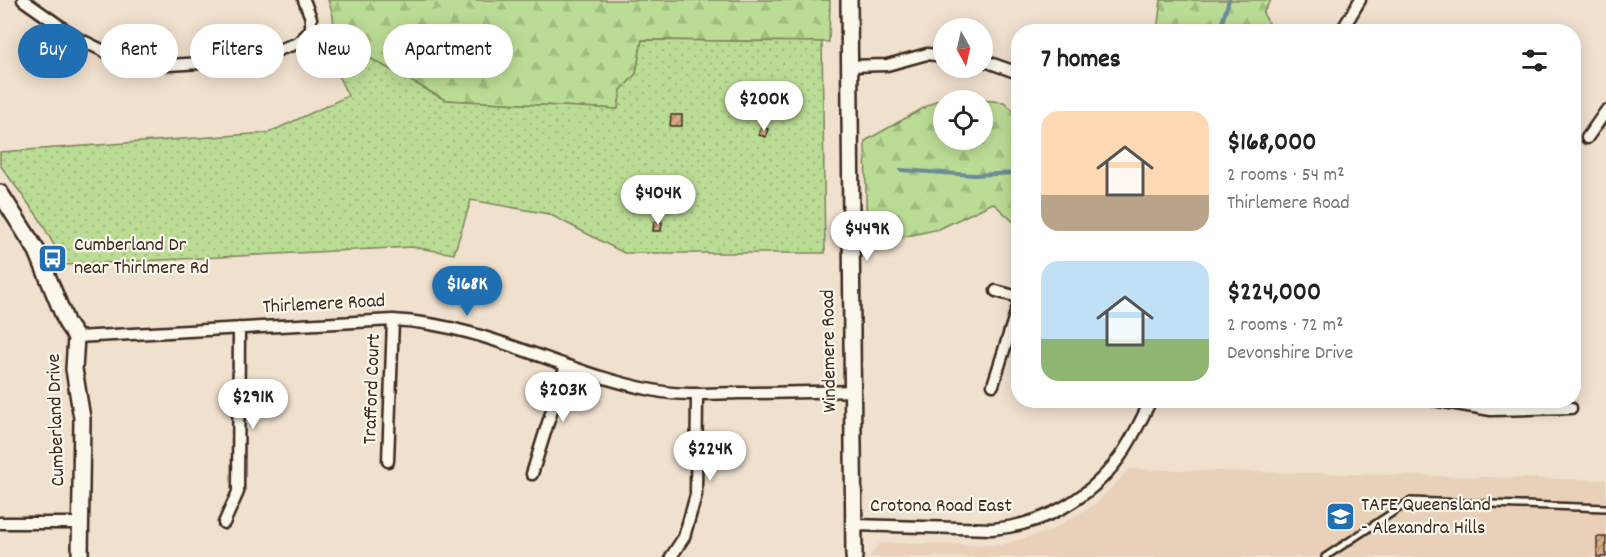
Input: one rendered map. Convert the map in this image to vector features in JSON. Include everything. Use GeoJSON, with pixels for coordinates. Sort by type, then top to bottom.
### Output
{"type":"FeatureCollection","features":[{"type":"Feature","properties":{"kind":"main road","name":"Windemere Road"},"geometry":{"type":"LineString","coordinates":[[849,0],[854,557]]}},
{"type":"Feature","properties":{"kind":"main road","name":"Cumberland Drive"},"geometry":{"type":"LineString","coordinates":[[0,193],[37,251],[67,324],[76,337],[74,369],[82,418],[80,557]]}},
{"type":"Feature","properties":{"kind":"street"},"geometry":{"type":"LineString","coordinates":[[23,0],[77,38],[108,53],[138,62],[169,66],[250,60],[298,43],[311,30],[311,18],[304,0]]}},
{"type":"Feature","properties":{"kind":"street"},"geometry":{"type":"LineString","coordinates":[[1346,24],[1360,0]]}},
{"type":"Feature","properties":{"kind":"street"},"geometry":{"type":"LineString","coordinates":[[849,66],[887,65],[927,54],[933,55]]}},
{"type":"Feature","properties":{"kind":"street"},"geometry":{"type":"LineString","coordinates":[[993,64],[1011,70]]}},
{"type":"Feature","properties":{"kind":"street"},"geometry":{"type":"LineString","coordinates":[[1587,138],[1606,111]]}},
{"type":"Feature","properties":{"kind":"street"},"geometry":{"type":"LineString","coordinates":[[996,291],[1011,295]]}},
{"type":"Feature","properties":{"kind":"street","name":"Thirlemere Road"},"geometry":{"type":"LineString","coordinates":[[76,337],[393,320],[421,321],[496,340],[620,383],[654,391],[697,394],[852,391]]}},
{"type":"Feature","properties":{"kind":"street","name":"Trafford Court"},"geometry":{"type":"LineString","coordinates":[[388,460],[393,320]]}},
{"type":"Feature","properties":{"kind":"street"},"geometry":{"type":"LineString","coordinates":[[224,523],[238,492],[239,328]]}},
{"type":"Feature","properties":{"kind":"street"},"geometry":{"type":"LineString","coordinates":[[993,385],[1011,328]]}},
{"type":"Feature","properties":{"kind":"street"},"geometry":{"type":"LineString","coordinates":[[532,474],[566,365]]}},
{"type":"Feature","properties":{"kind":"street"},"geometry":{"type":"LineString","coordinates":[[671,557],[684,537],[696,495],[697,394]]}},
{"type":"Feature","properties":{"kind":"street","name":"Crotona Road East"},"geometry":{"type":"LineString","coordinates":[[854,525],[992,529],[1041,519],[1071,504],[1096,484],[1121,454],[1147,408]]}},
{"type":"Feature","properties":{"kind":"street"},"geometry":{"type":"LineString","coordinates":[[1475,408],[1491,411],[1570,408]]}},
{"type":"Feature","properties":{"kind":"street"},"geometry":{"type":"LineString","coordinates":[[0,523],[81,523]]}},
{"type":"Feature","properties":{"kind":"lane"},"geometry":{"type":"LineString","coordinates":[[1325,557],[1410,501],[1606,508]]}},
{"type":"Feature","properties":{"kind":"shaded area","name":"TAFE Queensland - Alexandra Hills"},"geometry":{"type":"Polygon","coordinates":[[[1129,469],[1606,480],[1606,557],[870,557],[880,543],[1000,545],[1050,531],[1097,503],[1129,469]]]}},
{"type":"Feature","properties":{"kind":"green space"},"geometry":{"type":"Polygon","coordinates":[[[328,0],[830,0],[829,42],[642,40],[636,74],[621,90],[618,109],[445,100],[405,78],[513,78],[513,24],[383,24],[383,65],[371,59],[371,24],[334,24],[328,0]]]}},
{"type":"Feature","properties":{"kind":"green space"},"geometry":{"type":"Polygon","coordinates":[[[1161,0],[1271,0],[1263,13],[1269,24],[1158,24],[1161,0]]]}},
{"type":"Feature","properties":{"kind":"green space"},"geometry":{"type":"Polygon","coordinates":[[[642,40],[822,42],[825,253],[624,253],[549,214],[471,200],[454,254],[412,247],[65,265],[39,218],[0,165],[0,152],[268,133],[348,96],[339,78],[371,78],[371,59],[383,65],[383,78],[405,78],[445,100],[618,109],[621,90],[636,74],[642,40]]]}},
{"type":"Feature","properties":{"kind":"green space"},"geometry":{"type":"Polygon","coordinates":[[[993,101],[1004,102],[1011,108],[1011,220],[993,203],[939,229],[867,245],[865,141],[933,103],[933,150],[993,150],[993,101]]]}},
{"type":"Feature","properties":{"kind":"building"},"geometry":{"type":"Polygon","coordinates":[[[671,115],[682,115],[682,126],[670,126],[671,115]]]}},
{"type":"Feature","properties":{"kind":"building"},"geometry":{"type":"Polygon","coordinates":[[[761,127],[768,129],[766,137],[759,135],[761,127]]]}},
{"type":"Feature","properties":{"kind":"building"},"geometry":{"type":"Polygon","coordinates":[[[654,222],[662,222],[661,231],[653,231],[654,222]]]}},
{"type":"Feature","properties":{"kind":"building"},"geometry":{"type":"Polygon","coordinates":[[[1597,537],[1606,537],[1606,557],[1597,557],[1597,537]]]}},
{"type":"Feature","properties":{"kind":"waterway"},"geometry":{"type":"LineString","coordinates":[[1222,24],[1229,0]]}},
{"type":"Feature","properties":{"kind":"waterway"},"geometry":{"type":"LineString","coordinates":[[901,170],[973,175],[1011,173]]}},
{"type":"Feature","properties":{"kind":"place","name":"Cumberland Dr near Thirlmere Rd"},"geometry":{"type":"Point","coordinates":[53,258]}},
{"type":"Feature","properties":{"kind":"place","name":"TAFE Queensland - Alexandra Hills"},"geometry":{"type":"Point","coordinates":[1340,517]}}]}
